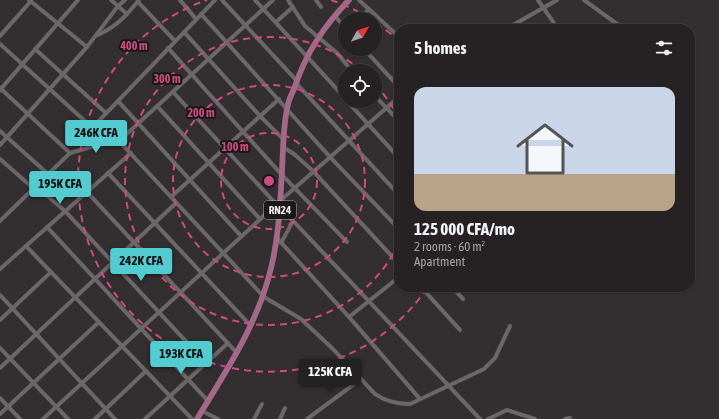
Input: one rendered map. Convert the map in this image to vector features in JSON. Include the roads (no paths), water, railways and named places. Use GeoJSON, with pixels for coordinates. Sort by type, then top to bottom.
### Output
{"type":"FeatureCollection","features":[{"type":"Feature","properties":{"kind":"main road","name":"RN24"},"geometry":{"type":"LineString","coordinates":[[197,419],[237,353],[264,297],[279,240],[279,204],[287,108],[296,82],[307,56],[318,38],[349,0]]}},
{"type":"Feature","properties":{"kind":"street"},"geometry":{"type":"LineString","coordinates":[[0,36],[31,0],[87,47]]}},
{"type":"Feature","properties":{"kind":"street"},"geometry":{"type":"LineString","coordinates":[[70,152],[0,89],[78,0]]}},
{"type":"Feature","properties":{"kind":"street"},"geometry":{"type":"LineString","coordinates":[[111,0],[127,14]]}},
{"type":"Feature","properties":{"kind":"street"},"geometry":{"type":"LineString","coordinates":[[0,145],[87,47],[118,6],[125,0]]}},
{"type":"Feature","properties":{"kind":"street"},"geometry":{"type":"LineString","coordinates":[[180,0],[196,19]]}},
{"type":"Feature","properties":{"kind":"street"},"geometry":{"type":"LineString","coordinates":[[92,128],[215,0]]}},
{"type":"Feature","properties":{"kind":"street"},"geometry":{"type":"LineString","coordinates":[[222,0],[394,190]]}},
{"type":"Feature","properties":{"kind":"street"},"geometry":{"type":"LineString","coordinates":[[255,0],[338,90]]}},
{"type":"Feature","properties":{"kind":"street"},"geometry":{"type":"LineString","coordinates":[[0,221],[70,152],[108,142],[119,141],[273,0]]}},
{"type":"Feature","properties":{"kind":"street"},"geometry":{"type":"LineString","coordinates":[[288,0],[305,26],[337,54],[346,64]]}},
{"type":"Feature","properties":{"kind":"street"},"geometry":{"type":"LineString","coordinates":[[316,0],[321,7]]}},
{"type":"Feature","properties":{"kind":"street"},"geometry":{"type":"LineString","coordinates":[[359,0],[394,33]]}},
{"type":"Feature","properties":{"kind":"street"},"geometry":{"type":"LineString","coordinates":[[538,0],[554,24]]}},
{"type":"Feature","properties":{"kind":"street"},"geometry":{"type":"LineString","coordinates":[[515,24],[557,0]]}},
{"type":"Feature","properties":{"kind":"street"},"geometry":{"type":"LineString","coordinates":[[584,0],[617,24]]}},
{"type":"Feature","properties":{"kind":"street"},"geometry":{"type":"LineString","coordinates":[[96,35],[111,29],[138,1],[175,41]]}},
{"type":"Feature","properties":{"kind":"street"},"geometry":{"type":"LineString","coordinates":[[276,22],[293,8]]}},
{"type":"Feature","properties":{"kind":"street"},"geometry":{"type":"LineString","coordinates":[[201,14],[330,157],[394,225]]}},
{"type":"Feature","properties":{"kind":"street"},"geometry":{"type":"LineString","coordinates":[[335,16],[338,20]]}},
{"type":"Feature","properties":{"kind":"street"},"geometry":{"type":"LineString","coordinates":[[184,32],[260,116],[284,140]]}},
{"type":"Feature","properties":{"kind":"street"},"geometry":{"type":"LineString","coordinates":[[0,44],[108,142]]}},
{"type":"Feature","properties":{"kind":"street"},"geometry":{"type":"LineString","coordinates":[[168,48],[282,175],[347,242]]}},
{"type":"Feature","properties":{"kind":"street"},"geometry":{"type":"LineString","coordinates":[[35,49],[106,113]]}},
{"type":"Feature","properties":{"kind":"street"},"geometry":{"type":"LineString","coordinates":[[370,56],[394,82]]}},
{"type":"Feature","properties":{"kind":"street"},"geometry":{"type":"LineString","coordinates":[[173,92],[480,419]]}},
{"type":"Feature","properties":{"kind":"street"},"geometry":{"type":"LineString","coordinates":[[171,197],[279,99]]}},
{"type":"Feature","properties":{"kind":"street"},"geometry":{"type":"LineString","coordinates":[[118,101],[241,236]]}},
{"type":"Feature","properties":{"kind":"street"},"geometry":{"type":"LineString","coordinates":[[43,419],[241,236],[279,204],[295,187],[394,101]]}},
{"type":"Feature","properties":{"kind":"street"},"geometry":{"type":"LineString","coordinates":[[382,104],[394,117]]}},
{"type":"Feature","properties":{"kind":"street"},"geometry":{"type":"LineString","coordinates":[[157,106],[260,219]]}},
{"type":"Feature","properties":{"kind":"street"},"geometry":{"type":"LineString","coordinates":[[354,108],[394,153]]}},
{"type":"Feature","properties":{"kind":"street"},"geometry":{"type":"LineString","coordinates":[[0,131],[48,174]]}},
{"type":"Feature","properties":{"kind":"street"},"geometry":{"type":"LineString","coordinates":[[119,141],[264,297],[301,319],[333,349],[380,398],[400,404],[410,404],[484,369],[494,358],[510,326]]}},
{"type":"Feature","properties":{"kind":"street"},"geometry":{"type":"LineString","coordinates":[[283,147],[294,154],[313,171],[394,259]]}},
{"type":"Feature","properties":{"kind":"street"},"geometry":{"type":"LineString","coordinates":[[0,269],[131,153]]}},
{"type":"Feature","properties":{"kind":"street"},"geometry":{"type":"LineString","coordinates":[[0,159],[66,211],[206,363]]}},
{"type":"Feature","properties":{"kind":"street"},"geometry":{"type":"LineString","coordinates":[[108,173],[251,326]]}},
{"type":"Feature","properties":{"kind":"street"},"geometry":{"type":"LineString","coordinates":[[87,192],[237,353]]}},
{"type":"Feature","properties":{"kind":"street"},"geometry":{"type":"LineString","coordinates":[[0,368],[176,203]]}},
{"type":"Feature","properties":{"kind":"street"},"geometry":{"type":"LineString","coordinates":[[293,221],[279,240],[349,317],[420,399]]}},
{"type":"Feature","properties":{"kind":"street"},"geometry":{"type":"LineString","coordinates":[[48,227],[208,401]]}},
{"type":"Feature","properties":{"kind":"street"},"geometry":{"type":"LineString","coordinates":[[26,246],[192,419]]}},
{"type":"Feature","properties":{"kind":"street"},"geometry":{"type":"LineString","coordinates":[[0,320],[52,272]]}},
{"type":"Feature","properties":{"kind":"street"},"geometry":{"type":"LineString","coordinates":[[349,317],[394,281]]}},
{"type":"Feature","properties":{"kind":"street"},"geometry":{"type":"LineString","coordinates":[[425,292],[460,330]]}},
{"type":"Feature","properties":{"kind":"street"},"geometry":{"type":"LineString","coordinates":[[457,292],[463,299]]}},
{"type":"Feature","properties":{"kind":"street"},"geometry":{"type":"LineString","coordinates":[[0,296],[114,419]]}},
{"type":"Feature","properties":{"kind":"street"},"geometry":{"type":"LineString","coordinates":[[0,414],[99,322]]}},
{"type":"Feature","properties":{"kind":"street"},"geometry":{"type":"LineString","coordinates":[[145,419],[228,343]]}},
{"type":"Feature","properties":{"kind":"street"},"geometry":{"type":"LineString","coordinates":[[0,348],[68,419]]}},
{"type":"Feature","properties":{"kind":"street"},"geometry":{"type":"LineString","coordinates":[[95,419],[146,371]]}},
{"type":"Feature","properties":{"kind":"street"},"geometry":{"type":"LineString","coordinates":[[307,419],[362,379]]}},
{"type":"Feature","properties":{"kind":"street"},"geometry":{"type":"LineString","coordinates":[[0,398],[20,419]]}},
{"type":"Feature","properties":{"kind":"street"},"geometry":{"type":"LineString","coordinates":[[254,419],[262,404]]}},
{"type":"Feature","properties":{"kind":"street"},"geometry":{"type":"LineString","coordinates":[[280,419],[285,408]]}},
{"type":"Feature","properties":{"kind":"street"},"geometry":{"type":"LineString","coordinates":[[488,419],[507,410],[535,419]]}},
{"type":"Feature","properties":{"kind":"street"},"geometry":{"type":"LineString","coordinates":[[202,411],[218,419]]}},
{"type":"Feature","properties":{"kind":"street"},"geometry":{"type":"LineString","coordinates":[[565,419],[570,418]]}}]}
